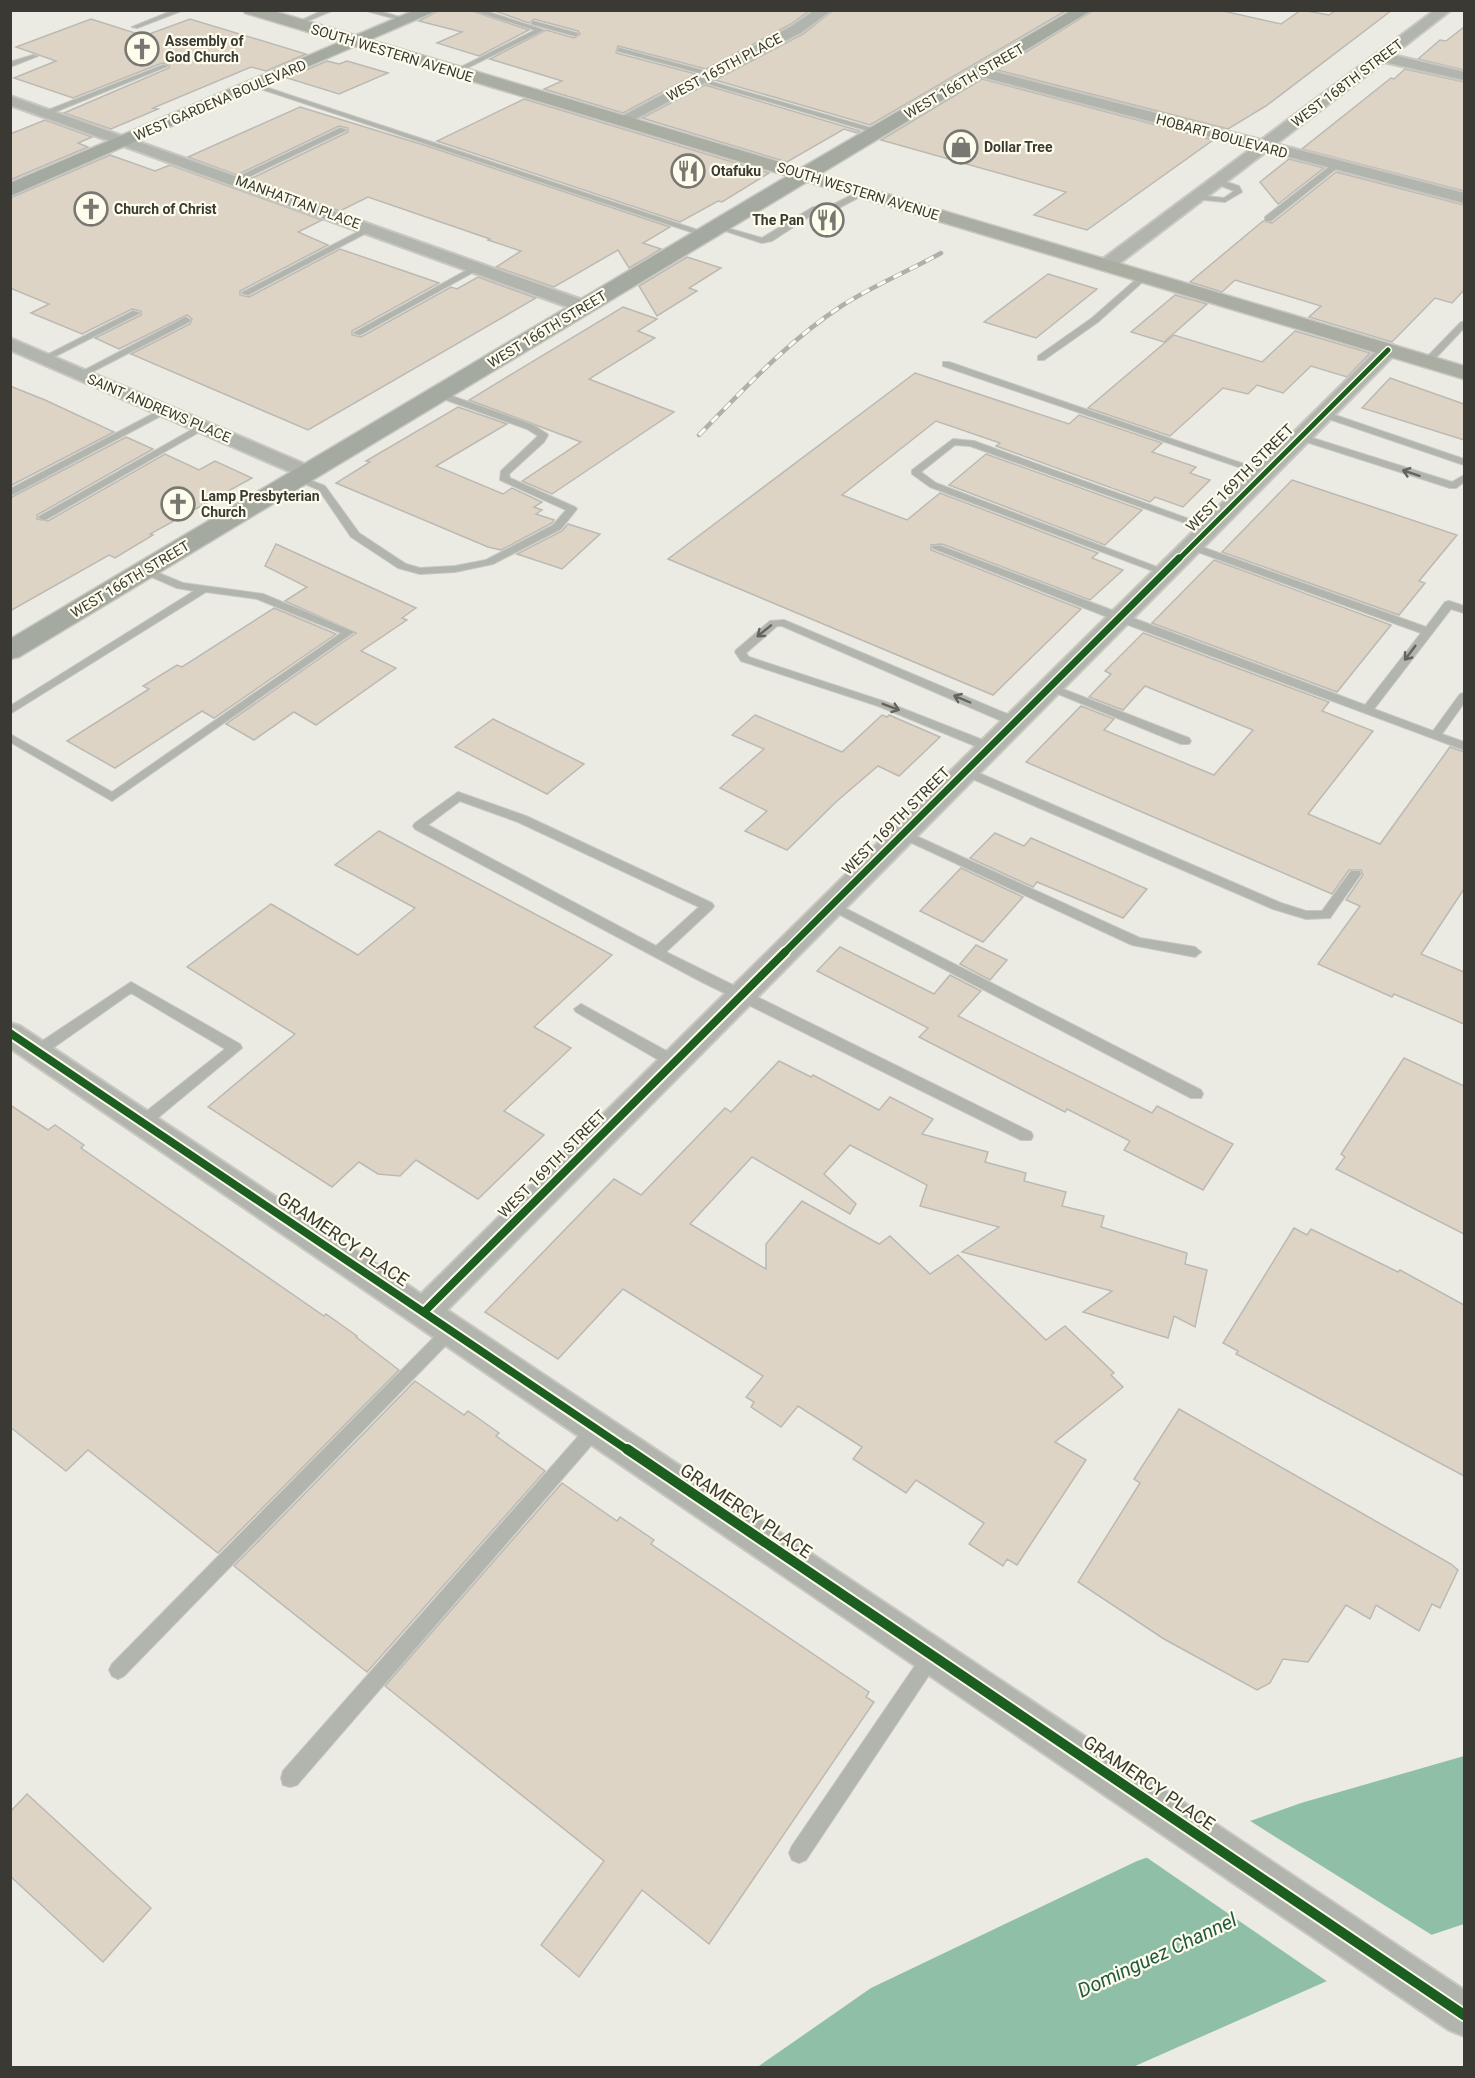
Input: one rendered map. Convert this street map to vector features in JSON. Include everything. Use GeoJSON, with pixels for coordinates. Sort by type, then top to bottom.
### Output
{"type":"FeatureCollection","features":[{"type":"Feature","properties":{"kind":"main road","name":"SOUTH WESTERN AVENUE"},"geometry":{"type":"LineString","coordinates":[[251,10],[1464,373]]}},
{"type":"Feature","properties":{"kind":"street","name":"WEST GARDENA BOULEVARD"},"geometry":{"type":"LineString","coordinates":[[10,190],[430,10]]}},
{"type":"Feature","properties":{"kind":"street","name":"WEST 165TH PLACE"},"geometry":{"type":"LineString","coordinates":[[621,121],[797,29],[825,10]]}},
{"type":"Feature","properties":{"kind":"street","name":"WEST 166TH STREET"},"geometry":{"type":"LineString","coordinates":[[10,651],[803,175],[1084,10]]}},
{"type":"Feature","properties":{"kind":"street","name":"WEST 168TH STREET"},"geometry":{"type":"LineString","coordinates":[[1106,266],[1444,10]]}},
{"type":"Feature","properties":{"kind":"street"},"geometry":{"type":"LineString","coordinates":[[1382,57],[1464,76]]}},
{"type":"Feature","properties":{"kind":"street","name":"HOBART BOULEVARD"},"geometry":{"type":"LineString","coordinates":[[980,72],[1464,198]]}},
{"type":"Feature","properties":{"kind":"street","name":"MANHATTAN PLACE"},"geometry":{"type":"LineString","coordinates":[[10,100],[585,307]]}},
{"type":"Feature","properties":{"kind":"street","name":"SAINT ANDREWS PLACE"},"geometry":{"type":"LineString","coordinates":[[10,344],[203,427],[302,475]]}},
{"type":"Feature","properties":{"kind":"street","name":"WEST 169TH STREET"},"geometry":{"type":"LineString","coordinates":[[437,1321],[674,1062],[1388,350]]}},
{"type":"Feature","properties":{"kind":"street","name":"GRAMERCY PLACE"},"geometry":{"type":"LineString","coordinates":[[10,1032],[1464,2015]]}},
{"type":"Feature","properties":{"kind":"lane"},"geometry":{"type":"LineString","coordinates":[[135,27],[181,10]]}},
{"type":"Feature","properties":{"kind":"lane"},"geometry":{"type":"LineString","coordinates":[[296,24],[331,10]]}},
{"type":"Feature","properties":{"kind":"lane"},"geometry":{"type":"LineString","coordinates":[[366,10],[407,21]]}},
{"type":"Feature","properties":{"kind":"lane"},"geometry":{"type":"LineString","coordinates":[[455,72],[541,30],[474,10]]}},
{"type":"Feature","properties":{"kind":"lane"},"geometry":{"type":"LineString","coordinates":[[484,10],[575,34]]}},
{"type":"Feature","properties":{"kind":"lane"},"geometry":{"type":"LineString","coordinates":[[619,50],[878,131]]}},
{"type":"Feature","properties":{"kind":"lane"},"geometry":{"type":"LineString","coordinates":[[10,65],[35,56]]}},
{"type":"Feature","properties":{"kind":"lane"},"geometry":{"type":"LineString","coordinates":[[47,112],[165,66]]}},
{"type":"Feature","properties":{"kind":"lane"},"geometry":{"type":"LineString","coordinates":[[254,86],[712,230],[762,241],[769,239],[816,209],[832,207],[863,193]]}},
{"type":"Feature","properties":{"kind":"lane"},"geometry":{"type":"LineString","coordinates":[[235,180],[343,130]]}},
{"type":"Feature","properties":{"kind":"lane"},"geometry":{"type":"LineString","coordinates":[[1268,219],[1337,165]]}},
{"type":"Feature","properties":{"kind":"lane"},"geometry":{"type":"LineString","coordinates":[[1197,196],[1225,200],[1238,192],[1236,188],[1217,181]]}},
{"type":"Feature","properties":{"kind":"lane"},"geometry":{"type":"LineString","coordinates":[[245,293],[370,229]]}},
{"type":"Feature","properties":{"kind":"lane"},"geometry":{"type":"LineString","coordinates":[[357,333],[477,268]]}},
{"type":"Feature","properties":{"kind":"lane"},"geometry":{"type":"LineString","coordinates":[[1041,358],[1095,320],[1144,277]]}},
{"type":"Feature","properties":{"kind":"lane"},"geometry":{"type":"LineString","coordinates":[[45,358],[136,313]]}},
{"type":"Feature","properties":{"kind":"lane"},"geometry":{"type":"LineString","coordinates":[[81,374],[186,320]]}},
{"type":"Feature","properties":{"kind":"lane"},"geometry":{"type":"LineString","coordinates":[[1427,362],[1464,324]]}},
{"type":"Feature","properties":{"kind":"lane"},"geometry":{"type":"LineString","coordinates":[[946,364],[1265,472]]}},
{"type":"Feature","properties":{"kind":"lane"},"geometry":{"type":"LineString","coordinates":[[302,475],[322,488],[355,536],[402,566],[420,571],[455,569],[489,562],[557,527],[572,509],[506,480],[504,473],[541,440],[543,435],[530,427],[438,394]]}},
{"type":"Feature","properties":{"kind":"lane"},"geometry":{"type":"LineString","coordinates":[[10,493],[165,411]]}},
{"type":"Feature","properties":{"kind":"lane"},"geometry":{"type":"LineString","coordinates":[[1323,414],[1464,462]]}},
{"type":"Feature","properties":{"kind":"lane"},"geometry":{"type":"LineString","coordinates":[[43,517],[203,427]]}},
{"type":"Feature","properties":{"kind":"lane"},"geometry":{"type":"LineString","coordinates":[[1300,437],[1454,486],[1464,478]]}},
{"type":"Feature","properties":{"kind":"lane"},"geometry":{"type":"LineString","coordinates":[[1165,572],[933,485],[915,472],[953,442],[971,443],[1209,528]]}},
{"type":"Feature","properties":{"kind":"lane"},"geometry":{"type":"LineString","coordinates":[[1191,546],[1427,631]]}},
{"type":"Feature","properties":{"kind":"lane"},"geometry":{"type":"LineString","coordinates":[[937,548],[1464,746]]}},
{"type":"Feature","properties":{"kind":"lane"},"geometry":{"type":"LineString","coordinates":[[10,737],[112,797],[349,632],[259,596],[180,586],[144,570]]}},
{"type":"Feature","properties":{"kind":"lane"},"geometry":{"type":"LineString","coordinates":[[10,711],[202,590]]}},
{"type":"Feature","properties":{"kind":"lane"},"geometry":{"type":"LineString","coordinates":[[1366,710],[1449,604],[1464,610]]}},
{"type":"Feature","properties":{"kind":"lane"},"geometry":{"type":"LineString","coordinates":[[989,747],[882,704],[744,659],[740,652],[774,623],[784,624],[1016,722]]}},
{"type":"Feature","properties":{"kind":"lane"},"geometry":{"type":"LineString","coordinates":[[1050,687],[1185,741]]}},
{"type":"Feature","properties":{"kind":"lane"},"geometry":{"type":"LineString","coordinates":[[1436,736],[1464,696]]}},
{"type":"Feature","properties":{"kind":"lane"},"geometry":{"type":"LineString","coordinates":[[965,771],[1277,906],[1306,915],[1326,915],[1355,874]]}},
{"type":"Feature","properties":{"kind":"lane"},"geometry":{"type":"LineString","coordinates":[[657,953],[708,906],[522,819],[459,796],[419,826],[606,926],[657,953],[740,996],[1026,1136]]}},
{"type":"Feature","properties":{"kind":"lane"},"geometry":{"type":"LineString","coordinates":[[903,834],[1137,942],[1196,952]]}},
{"type":"Feature","properties":{"kind":"lane"},"geometry":{"type":"LineString","coordinates":[[831,905],[1196,1094]]}},
{"type":"Feature","properties":{"kind":"lane"},"geometry":{"type":"LineString","coordinates":[[38,1051],[130,987],[235,1048],[143,1122]]}},
{"type":"Feature","properties":{"kind":"lane"},"geometry":{"type":"LineString","coordinates":[[581,1009],[674,1062]]}},
{"type":"Feature","properties":{"kind":"lane"},"geometry":{"type":"LineString","coordinates":[[118,1671],[437,1321]]}},
{"type":"Feature","properties":{"kind":"lane"},"geometry":{"type":"LineString","coordinates":[[290,1778],[596,1428]]}},
{"type":"Feature","properties":{"kind":"lane"},"geometry":{"type":"LineString","coordinates":[[800,1853],[932,1655]]}},
{"type":"Feature","properties":{"kind":"water","name":"Dominguez Channel"},"geometry":{"type":"Polygon","coordinates":[[[1464,1756],[1464,1924],[1431,1935],[1133,2067],[756,2068],[871,1988],[1137,1861],[1301,1803],[1464,1756]]]}},
{"type":"Feature","properties":{"kind":"pier"},"geometry":{"type":"Polygon","coordinates":[[[1247,1819],[1435,1937],[1328,1982],[1143,1855],[1247,1819]]]}},
{"type":"Feature","properties":{"kind":"building"},"geometry":{"type":"Polygon","coordinates":[[[440,10],[469,10],[529,30],[479,56],[437,43],[462,32],[419,21],[440,10]]]}},
{"type":"Feature","properties":{"kind":"building"},"geometry":{"type":"Polygon","coordinates":[[[492,10],[810,10],[791,24],[706,69],[618,46],[616,53],[696,74],[623,113],[544,89],[562,81],[490,59],[546,30],[574,38],[580,34],[578,31],[534,19],[529,23],[492,10]]]}},
{"type":"Feature","properties":{"kind":"building"},"geometry":{"type":"Polygon","coordinates":[[[834,10],[1067,10],[870,125],[715,80],[803,34],[834,10]]]}},
{"type":"Feature","properties":{"kind":"building"},"geometry":{"type":"Polygon","coordinates":[[[1094,10],[1219,10],[1281,24],[1301,10],[1329,15],[1336,10],[1392,10],[1266,106],[1228,129],[997,70],[1094,10]]]}},
{"type":"Feature","properties":{"kind":"building"},"geometry":{"type":"Polygon","coordinates":[[[91,19],[144,36],[190,19],[306,54],[266,71],[251,67],[153,108],[158,109],[111,129],[64,113],[169,68],[170,65],[162,63],[73,98],[14,78],[56,61],[16,47],[91,19]]]}},
{"type":"Feature","properties":{"kind":"building"},"geometry":{"type":"Polygon","coordinates":[[[1464,27],[1464,70],[1418,59],[1440,40],[1446,41],[1464,27]]]}},
{"type":"Feature","properties":{"kind":"building"},"geometry":{"type":"Polygon","coordinates":[[[327,61],[339,64],[347,61],[388,73],[339,94],[287,78],[327,61]]]}},
{"type":"Feature","properties":{"kind":"building"},"geometry":{"type":"Polygon","coordinates":[[[1405,69],[1464,82],[1464,191],[1302,149],[1405,69]]]}},
{"type":"Feature","properties":{"kind":"building"},"geometry":{"type":"Polygon","coordinates":[[[982,79],[1213,140],[1087,230],[1034,215],[1066,192],[881,140],[982,79]]]}},
{"type":"Feature","properties":{"kind":"building"},"geometry":{"type":"Polygon","coordinates":[[[705,85],[860,131],[857,133],[844,129],[787,162],[642,118],[705,85]]]}},
{"type":"Feature","properties":{"kind":"building"},"geometry":{"type":"Polygon","coordinates":[[[524,99],[769,173],[722,202],[718,201],[680,222],[437,141],[524,99]]]}},
{"type":"Feature","properties":{"kind":"building"},"geometry":{"type":"Polygon","coordinates":[[[300,107],[427,146],[670,227],[643,243],[661,249],[629,268],[618,250],[554,287],[496,267],[521,251],[488,240],[490,239],[368,197],[340,211],[250,179],[348,132],[348,128],[339,126],[237,175],[188,157],[300,107]]]}},
{"type":"Feature","properties":{"kind":"building"},"geometry":{"type":"Polygon","coordinates":[[[45,120],[92,137],[78,143],[88,147],[10,180],[10,134],[45,120]]]}},
{"type":"Feature","properties":{"kind":"building"},"geometry":{"type":"Polygon","coordinates":[[[110,155],[155,171],[170,165],[322,220],[298,232],[328,245],[240,291],[240,295],[249,297],[340,249],[439,283],[352,331],[352,335],[361,337],[451,287],[457,289],[478,277],[536,298],[308,430],[131,354],[190,324],[192,319],[187,315],[119,349],[95,338],[141,315],[141,311],[132,309],[82,334],[31,313],[49,304],[10,288],[10,198],[110,155]]]}},
{"type":"Feature","properties":{"kind":"building"},"geometry":{"type":"Polygon","coordinates":[[[1289,159],[1324,168],[1278,204],[1260,182],[1289,159]]]}},
{"type":"Feature","properties":{"kind":"building"},"geometry":{"type":"Polygon","coordinates":[[[1336,172],[1464,205],[1464,290],[1452,303],[1435,298],[1392,342],[1309,317],[1321,306],[1235,280],[1222,292],[1190,282],[1263,221],[1272,223],[1336,172]]]}},
{"type":"Feature","properties":{"kind":"building"},"geometry":{"type":"Polygon","coordinates":[[[687,257],[721,268],[689,288],[697,291],[657,316],[639,286],[687,257]]]}},
{"type":"Feature","properties":{"kind":"building"},"geometry":{"type":"Polygon","coordinates":[[[1048,274],[1097,289],[1036,338],[984,322],[1048,274]]]}},
{"type":"Feature","properties":{"kind":"building"},"geometry":{"type":"Polygon","coordinates":[[[1175,295],[1207,304],[1164,342],[1131,332],[1175,295]]]}},
{"type":"Feature","properties":{"kind":"building"},"geometry":{"type":"Polygon","coordinates":[[[623,307],[657,319],[638,331],[655,338],[589,379],[674,412],[552,494],[522,481],[581,442],[469,400],[623,307]]]}},
{"type":"Feature","properties":{"kind":"building"},"geometry":{"type":"Polygon","coordinates":[[[1295,331],[1370,353],[1347,377],[1311,366],[1283,393],[1257,385],[1248,394],[1223,388],[1170,436],[1088,408],[1174,335],[1262,362],[1295,331]]]}},
{"type":"Feature","properties":{"kind":"building"},"geometry":{"type":"Polygon","coordinates":[[[915,373],[1069,424],[1079,415],[1162,443],[1152,452],[1196,467],[1190,473],[1210,480],[1183,507],[1155,497],[1150,502],[996,446],[1000,443],[936,421],[842,495],[907,520],[940,493],[1098,553],[1092,558],[1123,570],[1090,600],[942,544],[931,545],[931,550],[1081,609],[993,695],[668,559],[915,373]]]}},
{"type":"Feature","properties":{"kind":"building"},"geometry":{"type":"Polygon","coordinates":[[[1390,378],[1464,404],[1464,440],[1362,408],[1390,378]]]}},
{"type":"Feature","properties":{"kind":"building"},"geometry":{"type":"Polygon","coordinates":[[[10,386],[45,400],[114,432],[10,486],[10,386]]]}},
{"type":"Feature","properties":{"kind":"building"},"geometry":{"type":"Polygon","coordinates":[[[458,407],[507,424],[436,466],[503,494],[512,488],[542,502],[534,507],[542,510],[536,514],[554,520],[501,550],[488,547],[336,483],[370,462],[366,461],[458,407]]]}},
{"type":"Feature","properties":{"kind":"building"},"geometry":{"type":"Polygon","coordinates":[[[126,437],[153,449],[37,515],[37,519],[48,521],[165,454],[199,470],[215,461],[252,478],[150,534],[153,535],[115,558],[109,555],[10,611],[10,498],[126,437]]]}},
{"type":"Feature","properties":{"kind":"building"},"geometry":{"type":"Polygon","coordinates":[[[986,454],[1142,510],[1105,545],[949,485],[986,454]]]}},
{"type":"Feature","properties":{"kind":"building"},"geometry":{"type":"Polygon","coordinates":[[[1292,480],[1457,535],[1419,581],[1425,583],[1399,615],[1222,552],[1292,480]]]}},
{"type":"Feature","properties":{"kind":"building"},"geometry":{"type":"Polygon","coordinates":[[[568,524],[600,534],[562,569],[517,554],[562,531],[568,524]]]}},
{"type":"Feature","properties":{"kind":"building"},"geometry":{"type":"Polygon","coordinates":[[[276,544],[416,608],[402,618],[407,620],[361,651],[396,668],[316,725],[294,712],[254,740],[226,724],[356,633],[285,601],[307,587],[265,566],[276,544]]]}},
{"type":"Feature","properties":{"kind":"building"},"geometry":{"type":"Polygon","coordinates":[[[1214,560],[1391,625],[1337,692],[1152,623],[1214,560]]]}},
{"type":"Feature","properties":{"kind":"building"},"geometry":{"type":"Polygon","coordinates":[[[274,608],[336,634],[214,718],[202,711],[115,768],[67,741],[149,689],[143,686],[177,665],[182,667],[274,608]]]}},
{"type":"Feature","properties":{"kind":"building"},"geometry":{"type":"Polygon","coordinates":[[[1143,633],[1329,702],[1322,711],[1373,731],[1308,814],[1380,844],[1450,747],[1464,752],[1464,889],[1421,954],[1464,972],[1464,1024],[1394,994],[1392,997],[1318,964],[1360,906],[1346,900],[1363,875],[1361,870],[1349,870],[1332,894],[1026,762],[1081,706],[1114,719],[1104,730],[1214,775],[1253,730],[1145,686],[1123,710],[1089,697],[1111,674],[1105,671],[1143,633]]]}},
{"type":"Feature","properties":{"kind":"building"},"geometry":{"type":"Polygon","coordinates":[[[755,715],[842,752],[882,715],[887,717],[889,715],[940,737],[899,776],[878,766],[837,801],[787,850],[745,831],[767,811],[720,788],[764,749],[732,735],[755,715]]]}},
{"type":"Feature","properties":{"kind":"building"},"geometry":{"type":"Polygon","coordinates":[[[493,719],[584,764],[547,794],[455,747],[493,719]]]}},
{"type":"Feature","properties":{"kind":"building"},"geometry":{"type":"Polygon","coordinates":[[[379,831],[612,955],[534,1027],[571,1048],[504,1111],[544,1135],[478,1199],[416,1160],[400,1176],[378,1174],[359,1162],[332,1187],[208,1107],[295,1034],[187,967],[271,904],[358,955],[415,908],[335,865],[379,831]]]}},
{"type":"Feature","properties":{"kind":"building"},"geometry":{"type":"Polygon","coordinates":[[[995,833],[1024,846],[1031,838],[1147,889],[1123,918],[1037,882],[1033,887],[970,858],[995,833]]]}},
{"type":"Feature","properties":{"kind":"building"},"geometry":{"type":"Polygon","coordinates":[[[961,868],[1023,897],[983,942],[920,911],[961,868]]]}},
{"type":"Feature","properties":{"kind":"building"},"geometry":{"type":"Polygon","coordinates":[[[976,945],[1007,960],[990,980],[960,964],[976,945]]]}},
{"type":"Feature","properties":{"kind":"building"},"geometry":{"type":"Polygon","coordinates":[[[840,947],[934,994],[950,975],[981,991],[958,1016],[1152,1113],[1157,1106],[1233,1144],[1203,1190],[1124,1150],[1130,1141],[1067,1109],[1065,1112],[919,1037],[928,1028],[817,971],[840,947]]]}},
{"type":"Feature","properties":{"kind":"building"},"geometry":{"type":"Polygon","coordinates":[[[1404,1058],[1464,1086],[1464,1234],[1336,1169],[1345,1157],[1341,1154],[1404,1058]]]}},
{"type":"Feature","properties":{"kind":"building"},"geometry":{"type":"Polygon","coordinates":[[[779,1061],[811,1077],[813,1075],[879,1110],[890,1097],[933,1119],[922,1134],[988,1152],[985,1162],[1026,1173],[1024,1181],[1066,1192],[1062,1206],[1104,1216],[1101,1227],[1187,1253],[1185,1264],[1207,1270],[1195,1327],[1174,1316],[1168,1338],[1083,1312],[1112,1291],[962,1252],[999,1227],[920,1206],[927,1185],[850,1145],[824,1174],[856,1204],[850,1214],[752,1157],[690,1224],[766,1269],[766,1244],[802,1201],[879,1244],[890,1236],[930,1274],[958,1255],[1046,1340],[1065,1326],[1114,1373],[1111,1375],[1123,1387],[1055,1442],[1086,1460],[1017,1565],[1007,1559],[1003,1566],[969,1544],[984,1523],[916,1480],[906,1493],[853,1459],[862,1447],[798,1406],[781,1427],[751,1407],[754,1402],[746,1397],[763,1376],[623,1289],[558,1359],[485,1312],[614,1179],[641,1195],[725,1108],[731,1112],[779,1061]]]}},
{"type":"Feature","properties":{"kind":"building"},"geometry":{"type":"Polygon","coordinates":[[[10,1105],[48,1130],[55,1125],[84,1145],[81,1148],[324,1316],[326,1314],[399,1370],[218,1553],[88,1450],[66,1471],[10,1427],[10,1105]]]}},
{"type":"Feature","properties":{"kind":"building"},"geometry":{"type":"Polygon","coordinates":[[[1294,1228],[1307,1235],[1311,1229],[1398,1272],[1400,1270],[1464,1305],[1464,1476],[1236,1354],[1238,1351],[1223,1343],[1294,1228]]]}},
{"type":"Feature","properties":{"kind":"building"},"geometry":{"type":"Polygon","coordinates":[[[415,1381],[464,1415],[468,1411],[499,1433],[496,1436],[545,1471],[367,1672],[234,1566],[415,1381]]]}},
{"type":"Feature","properties":{"kind":"building"},"geometry":{"type":"Polygon","coordinates":[[[1179,1409],[1451,1564],[1458,1570],[1440,1608],[1432,1604],[1419,1631],[1376,1605],[1370,1619],[1346,1605],[1308,1662],[1283,1659],[1270,1683],[1257,1690],[1164,1639],[1078,1582],[1140,1483],[1134,1479],[1179,1409]]]}},
{"type":"Feature","properties":{"kind":"building"},"geometry":{"type":"Polygon","coordinates":[[[562,1483],[617,1521],[620,1517],[654,1540],[651,1544],[869,1692],[866,1697],[874,1702],[709,1944],[642,1890],[579,1977],[541,1945],[604,1861],[385,1686],[562,1483]]]}},
{"type":"Feature","properties":{"kind":"building"},"geometry":{"type":"Polygon","coordinates":[[[27,1794],[151,1908],[103,1962],[10,1876],[10,1812],[27,1794]]]}},
{"type":"Feature","properties":{"kind":"railway"},"geometry":{"type":"LineString","coordinates":[[699,435],[768,366],[823,319],[867,291],[941,253]]}},
{"type":"Feature","properties":{"kind":"cycle path"},"geometry":{"type":"LineString","coordinates":[[424,1312],[1388,350]]}},
{"type":"Feature","properties":{"kind":"cycle path"},"geometry":{"type":"LineString","coordinates":[[10,1033],[1464,2015]]}},
{"type":"Feature","properties":{"kind":"place","name":"Assembly of God Church"},"geometry":{"type":"Point","coordinates":[142,49]}},
{"type":"Feature","properties":{"kind":"place","name":"Dollar Tree"},"geometry":{"type":"Point","coordinates":[961,147]}},
{"type":"Feature","properties":{"kind":"place","name":"Otafuku"},"geometry":{"type":"Point","coordinates":[688,171]}},
{"type":"Feature","properties":{"kind":"place","name":"Church of Christ"},"geometry":{"type":"Point","coordinates":[91,209]}},
{"type":"Feature","properties":{"kind":"place","name":"The Pan"},"geometry":{"type":"Point","coordinates":[827,220]}},
{"type":"Feature","properties":{"kind":"place","name":"Lamp Presbyterian Church"},"geometry":{"type":"Point","coordinates":[178,504]}}]}
